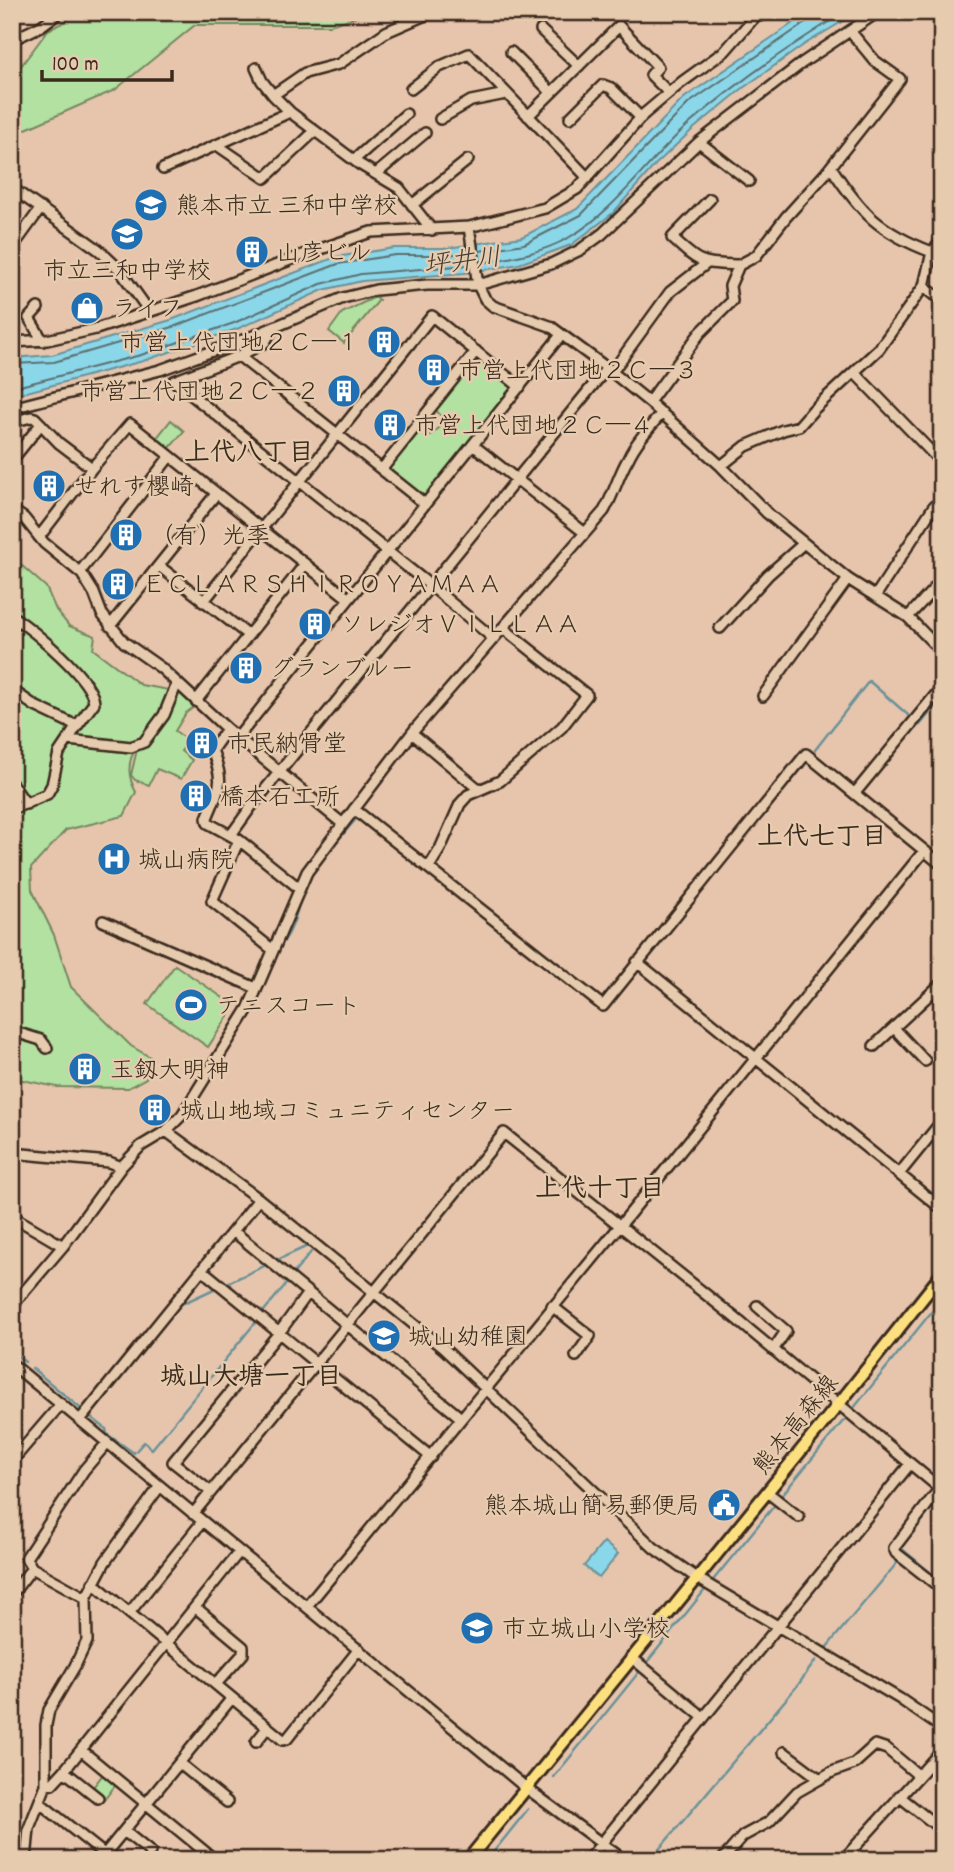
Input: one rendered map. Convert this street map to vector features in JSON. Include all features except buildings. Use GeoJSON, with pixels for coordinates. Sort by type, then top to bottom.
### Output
{"type":"FeatureCollection","features":[{"type":"Feature","properties":{"kind":"main road","name":"熊本高森線"},"geometry":{"type":"LineString","coordinates":[[468,1860],[942,1274]]}},
{"type":"Feature","properties":{"kind":"street"},"geometry":{"type":"LineString","coordinates":[[12,40],[41,26],[60,12]]}},
{"type":"Feature","properties":{"kind":"street"},"geometry":{"type":"LineString","coordinates":[[273,95],[305,74],[338,64],[386,32],[432,12]]}},
{"type":"Feature","properties":{"kind":"street"},"geometry":{"type":"LineString","coordinates":[[12,342],[43,341],[96,329],[371,232],[469,230],[545,208],[577,189],[641,118],[725,51],[757,15],[773,12]]}},
{"type":"Feature","properties":{"kind":"street"},"geometry":{"type":"LineString","coordinates":[[12,408],[160,370],[273,328],[343,298],[376,290],[477,281],[551,264],[580,250],[622,217],[699,142],[802,63],[878,12]]}},
{"type":"Feature","properties":{"kind":"street"},"geometry":{"type":"LineString","coordinates":[[528,116],[619,26],[658,67],[651,75],[669,93]]}},
{"type":"Feature","properties":{"kind":"street"},"geometry":{"type":"LineString","coordinates":[[541,30],[579,66]]}},
{"type":"Feature","properties":{"kind":"street"},"geometry":{"type":"LineString","coordinates":[[710,199],[672,238],[696,260],[706,264],[739,265],[756,256],[900,79],[875,61],[850,31]]}},
{"type":"Feature","properties":{"kind":"street"},"geometry":{"type":"LineString","coordinates":[[511,52],[551,92]]}},
{"type":"Feature","properties":{"kind":"street"},"geometry":{"type":"LineString","coordinates":[[411,89],[439,67],[469,54],[587,178]]}},
{"type":"Feature","properties":{"kind":"street"},"geometry":{"type":"LineString","coordinates":[[256,68],[262,82],[290,112],[354,160],[399,188],[432,230]]}},
{"type":"Feature","properties":{"kind":"street"},"geometry":{"type":"LineString","coordinates":[[570,118],[603,85],[611,88],[641,118]]}},
{"type":"Feature","properties":{"kind":"street"},"geometry":{"type":"LineString","coordinates":[[440,118],[471,101],[506,94]]}},
{"type":"Feature","properties":{"kind":"street"},"geometry":{"type":"LineString","coordinates":[[163,169],[290,112]]}},
{"type":"Feature","properties":{"kind":"street"},"geometry":{"type":"LineString","coordinates":[[354,160],[406,114]]}},
{"type":"Feature","properties":{"kind":"street"},"geometry":{"type":"LineString","coordinates":[[217,145],[265,178],[315,131]]}},
{"type":"Feature","properties":{"kind":"street"},"geometry":{"type":"LineString","coordinates":[[376,174],[425,133]]}},
{"type":"Feature","properties":{"kind":"street"},"geometry":{"type":"LineString","coordinates":[[699,142],[749,181]]}},
{"type":"Feature","properties":{"kind":"street"},"geometry":{"type":"LineString","coordinates":[[412,205],[468,160]]}},
{"type":"Feature","properties":{"kind":"street"},"geometry":{"type":"LineString","coordinates":[[831,167],[868,217],[904,242],[932,252]]}},
{"type":"Feature","properties":{"kind":"street"},"geometry":{"type":"LineString","coordinates":[[12,188],[99,250],[119,269],[149,311]]}},
{"type":"Feature","properties":{"kind":"street"},"geometry":{"type":"LineString","coordinates":[[12,248],[40,208]]}},
{"type":"Feature","properties":{"kind":"street"},"geometry":{"type":"LineString","coordinates":[[469,230],[477,281],[485,299],[493,306],[550,326],[609,370],[721,466],[767,513],[849,579],[908,617],[942,652]]}},
{"type":"Feature","properties":{"kind":"street"},"geometry":{"type":"LineString","coordinates":[[721,466],[746,446],[799,426],[879,349],[925,286],[932,252],[942,241]]}},
{"type":"Feature","properties":{"kind":"street"},"geometry":{"type":"LineString","coordinates":[[273,950],[212,901],[235,837],[280,772],[670,292],[706,264]]}},
{"type":"Feature","properties":{"kind":"street"},"geometry":{"type":"LineString","coordinates":[[649,402],[699,333],[732,301],[730,286],[739,265]]}},
{"type":"Feature","properties":{"kind":"street"},"geometry":{"type":"LineString","coordinates":[[925,286],[942,301]]}},
{"type":"Feature","properties":{"kind":"street"},"geometry":{"type":"LineString","coordinates":[[38,309],[29,318],[43,341]]}},
{"type":"Feature","properties":{"kind":"street"},"geometry":{"type":"LineString","coordinates":[[203,601],[432,316],[520,387]]}},
{"type":"Feature","properties":{"kind":"street"},"geometry":{"type":"LineString","coordinates":[[273,328],[265,341],[239,356],[174,381],[493,638]]}},
{"type":"Feature","properties":{"kind":"street"},"geometry":{"type":"LineString","coordinates":[[238,737],[561,335]]}},
{"type":"Feature","properties":{"kind":"street"},"geometry":{"type":"LineString","coordinates":[[382,469],[476,351]]}},
{"type":"Feature","properties":{"kind":"street"},"geometry":{"type":"LineString","coordinates":[[239,356],[425,504]]}},
{"type":"Feature","properties":{"kind":"street"},"geometry":{"type":"LineString","coordinates":[[854,372],[942,463]]}},
{"type":"Feature","properties":{"kind":"street"},"geometry":{"type":"LineString","coordinates":[[12,1306],[63,1246],[121,1167],[141,1146],[166,1131],[182,1115],[248,1009],[307,872],[412,733],[585,533],[614,494],[627,460],[639,440],[662,413]]}},
{"type":"Feature","properties":{"kind":"street"},"geometry":{"type":"LineString","coordinates":[[12,422],[31,417],[92,468]]}},
{"type":"Feature","properties":{"kind":"street"},"geometry":{"type":"LineString","coordinates":[[12,460],[41,424]]}},
{"type":"Feature","properties":{"kind":"street"},"geometry":{"type":"LineString","coordinates":[[39,537],[130,424],[349,599]]}},
{"type":"Feature","properties":{"kind":"street"},"geometry":{"type":"LineString","coordinates":[[473,445],[585,533]]}},
{"type":"Feature","properties":{"kind":"street"},"geometry":{"type":"LineString","coordinates":[[80,572],[170,456]]}},
{"type":"Feature","properties":{"kind":"street"},"geometry":{"type":"LineString","coordinates":[[110,626],[216,494]]}},
{"type":"Feature","properties":{"kind":"street"},"geometry":{"type":"LineString","coordinates":[[876,595],[934,506]]}},
{"type":"Feature","properties":{"kind":"street"},"geometry":{"type":"LineString","coordinates":[[12,510],[24,518],[39,537],[80,572],[94,593],[102,614],[124,642],[161,668],[227,729],[343,824]]}},
{"type":"Feature","properties":{"kind":"street"},"geometry":{"type":"LineString","coordinates":[[720,628],[768,575],[804,543]]}},
{"type":"Feature","properties":{"kind":"street"},"geometry":{"type":"LineString","coordinates":[[196,701],[305,564]]}},
{"type":"Feature","properties":{"kind":"street"},"geometry":{"type":"LineString","coordinates":[[159,566],[248,635]]}},
{"type":"Feature","properties":{"kind":"street"},"geometry":{"type":"LineString","coordinates":[[763,696],[849,579]]}},
{"type":"Feature","properties":{"kind":"street"},"geometry":{"type":"LineString","coordinates":[[908,617],[942,580]]}},
{"type":"Feature","properties":{"kind":"street"},"geometry":{"type":"LineString","coordinates":[[12,616],[53,649],[90,689],[93,703],[59,753],[50,790],[41,798],[12,809]]}},
{"type":"Feature","properties":{"kind":"street"},"geometry":{"type":"LineString","coordinates":[[429,867],[460,804],[468,795],[500,781],[562,727],[587,695],[503,628]]}},
{"type":"Feature","properties":{"kind":"street"},"geometry":{"type":"LineString","coordinates":[[68,740],[131,747],[144,742],[164,715],[177,683]]}},
{"type":"Feature","properties":{"kind":"street"},"geometry":{"type":"LineString","coordinates":[[855,793],[942,687]]}},
{"type":"Feature","properties":{"kind":"street"},"geometry":{"type":"LineString","coordinates":[[12,690],[35,706],[77,726]]}},
{"type":"Feature","properties":{"kind":"street"},"geometry":{"type":"LineString","coordinates":[[227,729],[212,750],[221,774],[221,783],[207,818],[208,823],[235,837],[299,888]]}},
{"type":"Feature","properties":{"kind":"street"},"geometry":{"type":"LineString","coordinates":[[412,733],[481,789]]}},
{"type":"Feature","properties":{"kind":"street"},"geometry":{"type":"LineString","coordinates":[[354,809],[603,1006],[806,754],[942,865]]}},
{"type":"Feature","properties":{"kind":"street"},"geometry":{"type":"LineString","coordinates":[[12,784],[26,804]]}},
{"type":"Feature","properties":{"kind":"street"},"geometry":{"type":"LineString","coordinates":[[307,1606],[924,850]]}},
{"type":"Feature","properties":{"kind":"street"},"geometry":{"type":"LineString","coordinates":[[103,921],[256,988]]}},
{"type":"Feature","properties":{"kind":"street"},"geometry":{"type":"LineString","coordinates":[[637,962],[942,1209]]}},
{"type":"Feature","properties":{"kind":"street"},"geometry":{"type":"LineString","coordinates":[[874,1046],[942,983]]}},
{"type":"Feature","properties":{"kind":"street"},"geometry":{"type":"LineString","coordinates":[[894,1028],[925,1061]]}},
{"type":"Feature","properties":{"kind":"street"},"geometry":{"type":"LineString","coordinates":[[12,1031],[41,1040],[47,1048]]}},
{"type":"Feature","properties":{"kind":"street"},"geometry":{"type":"LineString","coordinates":[[899,1174],[942,1121]]}},
{"type":"Feature","properties":{"kind":"street"},"geometry":{"type":"LineString","coordinates":[[166,1131],[259,1199],[443,1348],[654,1548],[697,1578],[900,1699],[942,1728]]}},
{"type":"Feature","properties":{"kind":"street"},"geometry":{"type":"LineString","coordinates":[[193,1514],[504,1133],[941,1489],[894,1548],[896,1553],[942,1589]]}},
{"type":"Feature","properties":{"kind":"street"},"geometry":{"type":"LineString","coordinates":[[12,1153],[108,1162],[121,1167]]}},
{"type":"Feature","properties":{"kind":"street"},"geometry":{"type":"LineString","coordinates":[[80,1420],[259,1199]]}},
{"type":"Feature","properties":{"kind":"street"},"geometry":{"type":"LineString","coordinates":[[12,1216],[63,1246]]}},
{"type":"Feature","properties":{"kind":"street"},"geometry":{"type":"LineString","coordinates":[[233,1231],[461,1418]]}},
{"type":"Feature","properties":{"kind":"street"},"geometry":{"type":"LineString","coordinates":[[202,1270],[431,1457]]}},
{"type":"Feature","properties":{"kind":"street"},"geometry":{"type":"LineString","coordinates":[[211,1492],[173,1462],[279,1333],[308,1293]]}},
{"type":"Feature","properties":{"kind":"street"},"geometry":{"type":"LineString","coordinates":[[757,1306],[786,1331],[773,1350]]}},
{"type":"Feature","properties":{"kind":"street"},"geometry":{"type":"LineString","coordinates":[[552,1307],[590,1336],[576,1356]]}},
{"type":"Feature","properties":{"kind":"street"},"geometry":{"type":"LineString","coordinates":[[12,1364],[525,1787],[624,1860]]}},
{"type":"Feature","properties":{"kind":"street"},"geometry":{"type":"LineString","coordinates":[[12,1461],[61,1404]]}},
{"type":"Feature","properties":{"kind":"street"},"geometry":{"type":"LineString","coordinates":[[86,1598],[32,1568],[26,1558],[85,1470],[107,1443]]}},
{"type":"Feature","properties":{"kind":"street"},"geometry":{"type":"LineString","coordinates":[[588,1860],[910,1464]]}},
{"type":"Feature","properties":{"kind":"street"},"geometry":{"type":"LineString","coordinates":[[26,1860],[29,1828],[46,1785],[48,1710],[87,1641],[86,1598],[93,1583],[160,1486]]}},
{"type":"Feature","properties":{"kind":"street"},"geometry":{"type":"LineString","coordinates":[[767,1492],[799,1517]]}},
{"type":"Feature","properties":{"kind":"street"},"geometry":{"type":"LineString","coordinates":[[130,1612],[202,1521]]}},
{"type":"Feature","properties":{"kind":"street"},"geometry":{"type":"LineString","coordinates":[[46,1785],[52,1784],[64,1771],[239,1552]]}},
{"type":"Feature","properties":{"kind":"street"},"geometry":{"type":"LineString","coordinates":[[12,1594],[32,1568]]}},
{"type":"Feature","properties":{"kind":"street"},"geometry":{"type":"LineString","coordinates":[[93,1583],[283,1740],[287,1739],[359,1649]]}},
{"type":"Feature","properties":{"kind":"street"},"geometry":{"type":"LineString","coordinates":[[195,1607],[243,1647],[243,1654],[216,1684]]}},
{"type":"Feature","properties":{"kind":"street"},"geometry":{"type":"LineString","coordinates":[[631,1657],[704,1717]]}},
{"type":"Feature","properties":{"kind":"street"},"geometry":{"type":"LineString","coordinates":[[104,1855],[232,1698]]}},
{"type":"Feature","properties":{"kind":"street"},"geometry":{"type":"LineString","coordinates":[[256,1742],[267,1728]]}},
{"type":"Feature","properties":{"kind":"street"},"geometry":{"type":"LineString","coordinates":[[722,1860],[743,1836],[769,1822],[797,1792],[854,1764],[872,1747],[878,1745],[918,1775]]}},
{"type":"Feature","properties":{"kind":"street"},"geometry":{"type":"LineString","coordinates":[[81,1750],[215,1860]]}},
{"type":"Feature","properties":{"kind":"street"},"geometry":{"type":"LineString","coordinates":[[843,1860],[942,1750]]}},
{"type":"Feature","properties":{"kind":"street"},"geometry":{"type":"LineString","coordinates":[[784,1752],[820,1779]]}},
{"type":"Feature","properties":{"kind":"street"},"geometry":{"type":"LineString","coordinates":[[179,1763],[227,1802]]}},
{"type":"Feature","properties":{"kind":"street"},"geometry":{"type":"LineString","coordinates":[[64,1771],[98,1798]]}},
{"type":"Feature","properties":{"kind":"street"},"geometry":{"type":"LineString","coordinates":[[899,1796],[942,1830]]}},
{"type":"Feature","properties":{"kind":"street"},"geometry":{"type":"LineString","coordinates":[[40,1802],[104,1855],[116,1860]]}},
{"type":"Feature","properties":{"kind":"street"},"geometry":{"type":"LineString","coordinates":[[124,1831],[150,1853]]}},
{"type":"Feature","properties":{"kind":"street"},"geometry":{"type":"LineString","coordinates":[[12,1855],[19,1860]]}},
{"type":"Feature","properties":{"kind":"green space"},"geometry":{"type":"Polygon","coordinates":[[[84,12],[372,12],[330,25],[195,25],[115,90],[19,132],[12,107],[12,78],[48,30],[84,12]]]}},
{"type":"Feature","properties":{"kind":"green space"},"geometry":{"type":"Polygon","coordinates":[[[375,297],[379,300],[344,343],[329,331],[342,313],[375,297]]]}},
{"type":"Feature","properties":{"kind":"green space"},"geometry":{"type":"Polygon","coordinates":[[[479,358],[513,385],[513,389],[427,496],[423,497],[387,469],[421,426],[431,435],[446,422],[435,409],[475,359],[479,358]]]}},
{"type":"Feature","properties":{"kind":"green space"},"geometry":{"type":"Polygon","coordinates":[[[171,420],[184,431],[168,450],[156,439],[171,420]]]}},
{"type":"Feature","properties":{"kind":"green space"},"geometry":{"type":"Polygon","coordinates":[[[12,557],[46,587],[56,610],[69,626],[95,636],[93,649],[141,685],[169,690],[167,702],[148,741],[179,692],[194,707],[186,713],[175,731],[189,741],[181,751],[192,760],[181,779],[157,769],[149,785],[135,780],[131,775],[138,745],[129,768],[131,780],[136,792],[124,816],[66,830],[31,868],[32,890],[54,935],[71,987],[131,1046],[153,1059],[146,1078],[128,1088],[57,1087],[12,1078],[12,557]]]}},
{"type":"Feature","properties":{"kind":"green space","name":"テニスコート"},"geometry":{"type":"Polygon","coordinates":[[[175,965],[235,1006],[208,1047],[147,1004],[175,965]]]}},
{"type":"Feature","properties":{"kind":"green space"},"geometry":{"type":"Polygon","coordinates":[[[104,1773],[117,1783],[104,1800],[91,1790],[104,1773]]]}},
{"type":"Feature","properties":{"kind":"water","name":"坪井川"},"geometry":{"type":"Polygon","coordinates":[[[809,12],[858,12],[805,44],[743,88],[655,165],[613,213],[571,245],[519,264],[465,273],[362,281],[323,290],[237,329],[143,361],[12,396],[12,358],[52,355],[171,320],[336,257],[394,248],[448,248],[522,237],[577,209],[684,98],[809,12]]]}},
{"type":"Feature","properties":{"kind":"water"},"geometry":{"type":"Polygon","coordinates":[[[604,1542],[618,1554],[599,1578],[584,1566],[604,1542]]]}},
{"type":"Feature","properties":{"kind":"waterway"},"geometry":{"type":"LineString","coordinates":[[815,750],[869,681],[908,715]]}},
{"type":"Feature","properties":{"kind":"waterway"},"geometry":{"type":"LineString","coordinates":[[920,725],[942,698]]}},
{"type":"Feature","properties":{"kind":"waterway"},"geometry":{"type":"LineString","coordinates":[[646,959],[805,763]]}},
{"type":"Feature","properties":{"kind":"waterway"},"geometry":{"type":"LineString","coordinates":[[284,941],[311,876],[357,818],[481,915]]}},
{"type":"Feature","properties":{"kind":"waterway"},"geometry":{"type":"LineString","coordinates":[[491,923],[557,975]]}},
{"type":"Feature","properties":{"kind":"waterway"},"geometry":{"type":"LineString","coordinates":[[175,1307],[312,1244]]}},
{"type":"Feature","properties":{"kind":"waterway"},"geometry":{"type":"LineString","coordinates":[[295,1272],[311,1252]]}},
{"type":"Feature","properties":{"kind":"waterway"},"geometry":{"type":"LineString","coordinates":[[264,1311],[286,1284]]}},
{"type":"Feature","properties":{"kind":"waterway"},"geometry":{"type":"LineString","coordinates":[[853,1409],[942,1299]]}},
{"type":"Feature","properties":{"kind":"waterway"},"geometry":{"type":"LineString","coordinates":[[91,1417],[106,1429],[107,1434],[134,1453],[144,1442],[152,1449],[255,1323]]}},
{"type":"Feature","properties":{"kind":"waterway"},"geometry":{"type":"LineString","coordinates":[[12,1351],[25,1362]]}},
{"type":"Feature","properties":{"kind":"waterway"},"geometry":{"type":"LineString","coordinates":[[32,1368],[80,1408]]}},
{"type":"Feature","properties":{"kind":"waterway"},"geometry":{"type":"LineString","coordinates":[[782,1495],[844,1420]]}},
{"type":"Feature","properties":{"kind":"waterway"},"geometry":{"type":"LineString","coordinates":[[939,1499],[901,1548],[942,1582]]}},
{"type":"Feature","properties":{"kind":"waterway"},"geometry":{"type":"LineString","coordinates":[[714,1579],[774,1506]]}},
{"type":"Feature","properties":{"kind":"waterway"},"geometry":{"type":"LineString","coordinates":[[826,1648],[897,1563]]}},
{"type":"Feature","properties":{"kind":"waterway"},"geometry":{"type":"LineString","coordinates":[[648,1661],[704,1591]]}},
{"type":"Feature","properties":{"kind":"waterway"},"geometry":{"type":"LineString","coordinates":[[650,1860],[798,1685],[816,1660]]}},
{"type":"Feature","properties":{"kind":"waterway"},"geometry":{"type":"LineString","coordinates":[[554,1777],[639,1672]]}},
{"type":"Feature","properties":{"kind":"waterway"},"geometry":{"type":"LineString","coordinates":[[487,1860],[528,1809]]}},
{"type":"Feature","properties":{"kind":"place","name":"熊本市立 三和中学校"},"geometry":{"type":"Point","coordinates":[151,205]}},
{"type":"Feature","properties":{"kind":"place","name":"市立三和中学校"},"geometry":{"type":"Point","coordinates":[127,234]}},
{"type":"Feature","properties":{"kind":"place","name":"山彦ビル"},"geometry":{"type":"Point","coordinates":[252,252]}},
{"type":"Feature","properties":{"kind":"place","name":"ライフ"},"geometry":{"type":"Point","coordinates":[87,308]}},
{"type":"Feature","properties":{"kind":"place","name":"市営上代団地２Ｃ―１"},"geometry":{"type":"Point","coordinates":[384,342]}},
{"type":"Feature","properties":{"kind":"place","name":"市営上代団地２Ｃ―３"},"geometry":{"type":"Point","coordinates":[434,370]}},
{"type":"Feature","properties":{"kind":"place","name":"市営上代団地２Ｃ―２"},"geometry":{"type":"Point","coordinates":[344,391]}},
{"type":"Feature","properties":{"kind":"place","name":"市営上代団地２Ｃ―４"},"geometry":{"type":"Point","coordinates":[390,425]}},
{"type":"Feature","properties":{"kind":"place","name":"せれす櫻崎"},"geometry":{"type":"Point","coordinates":[49,486]}},
{"type":"Feature","properties":{"kind":"place","name":"（有）光季"},"geometry":{"type":"Point","coordinates":[126,535]}},
{"type":"Feature","properties":{"kind":"place","name":"ＥＣＬＡＲＳＨＩＲＯＹＡＭＡＡ"},"geometry":{"type":"Point","coordinates":[118,584]}},
{"type":"Feature","properties":{"kind":"place","name":"ソレジオＶＩＬＬＡＡ"},"geometry":{"type":"Point","coordinates":[315,624]}},
{"type":"Feature","properties":{"kind":"place","name":"グランブルー"},"geometry":{"type":"Point","coordinates":[246,668]}},
{"type":"Feature","properties":{"kind":"place","name":"市民納骨堂"},"geometry":{"type":"Point","coordinates":[202,743]}},
{"type":"Feature","properties":{"kind":"place","name":"橋本石工所"},"geometry":{"type":"Point","coordinates":[196,796]}},
{"type":"Feature","properties":{"kind":"place","name":"城山病院"},"geometry":{"type":"Point","coordinates":[114,859]}},
{"type":"Feature","properties":{"kind":"place","name":"テニスコート"},"geometry":{"type":"Point","coordinates":[191,1005]}},
{"type":"Feature","properties":{"kind":"place","name":"玉釼大明神"},"geometry":{"type":"Point","coordinates":[85,1069]}},
{"type":"Feature","properties":{"kind":"place","name":"城山地域コミュニティセンター"},"geometry":{"type":"Point","coordinates":[155,1110]}},
{"type":"Feature","properties":{"kind":"place","name":"城山幼稚園"},"geometry":{"type":"Point","coordinates":[384,1336]}},
{"type":"Feature","properties":{"kind":"place","name":"熊本城山簡易郵便局"},"geometry":{"type":"Point","coordinates":[724,1505]}},
{"type":"Feature","properties":{"kind":"place","name":"市立城山小学校"},"geometry":{"type":"Point","coordinates":[477,1628]}},
{"type":"Feature","properties":{"kind":"district","name":"上代八丁目"},"geometry":{"type":"Point","coordinates":[249,451]}},
{"type":"Feature","properties":{"kind":"district","name":"上代七丁目"},"geometry":{"type":"Point","coordinates":[822,835]}},
{"type":"Feature","properties":{"kind":"district","name":"上代十丁目"},"geometry":{"type":"Point","coordinates":[600,1187]}},
{"type":"Feature","properties":{"kind":"district","name":"城山大塘一丁目"},"geometry":{"type":"Point","coordinates":[251,1375]}}]}
